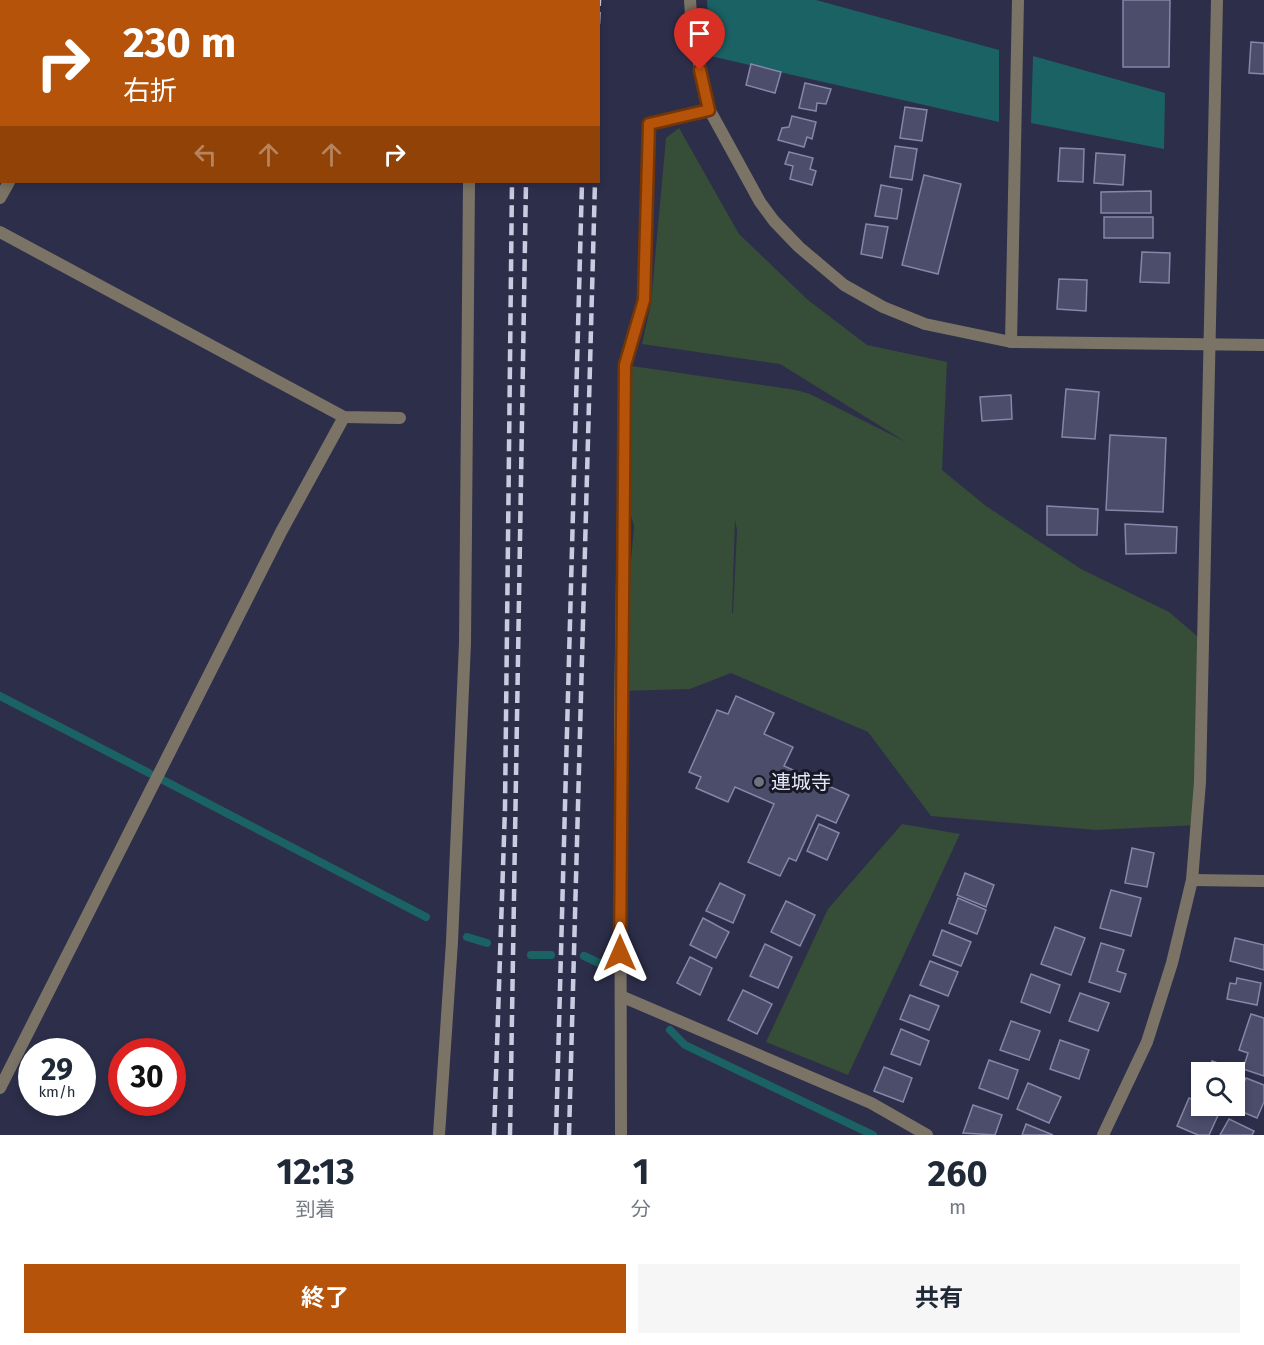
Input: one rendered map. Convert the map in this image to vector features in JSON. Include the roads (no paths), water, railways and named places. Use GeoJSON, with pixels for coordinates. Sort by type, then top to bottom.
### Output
{"type":"FeatureCollection","features":[{"type":"Feature","properties":{"kind":"street"},"geometry":{"type":"LineString","coordinates":[[690,0],[692,30],[709,110],[760,202],[774,221],[799,248],[844,285],[883,307],[925,324],[1011,342],[1210,342],[1264,345]]}},
{"type":"Feature","properties":{"kind":"street"},"geometry":{"type":"LineString","coordinates":[[1011,342],[1018,0]]}},
{"type":"Feature","properties":{"kind":"street"},"geometry":{"type":"LineString","coordinates":[[1103,1135],[1147,1042],[1172,963],[1192,879],[1200,782],[1217,0]]}},
{"type":"Feature","properties":{"kind":"street"},"geometry":{"type":"LineString","coordinates":[[621,1135],[623,997],[620,953],[620,720],[625,365],[644,300],[649,124],[709,110]]}},
{"type":"Feature","properties":{"kind":"street"},"geometry":{"type":"LineString","coordinates":[[0,198],[8,183]]}},
{"type":"Feature","properties":{"kind":"street"},"geometry":{"type":"LineString","coordinates":[[439,1135],[452,942],[465,644],[469,183]]}},
{"type":"Feature","properties":{"kind":"street"},"geometry":{"type":"LineString","coordinates":[[0,232],[344,417],[400,418]]}},
{"type":"Feature","properties":{"kind":"street"},"geometry":{"type":"LineString","coordinates":[[0,1088],[281,532],[344,417]]}},
{"type":"Feature","properties":{"kind":"street"},"geometry":{"type":"LineString","coordinates":[[1192,879],[1264,881]]}},
{"type":"Feature","properties":{"kind":"street"},"geometry":{"type":"LineString","coordinates":[[623,997],[870,1103],[927,1135]]}},
{"type":"Feature","properties":{"kind":"waterway"},"geometry":{"type":"LineString","coordinates":[[0,696],[149,773]]}},
{"type":"Feature","properties":{"kind":"waterway"},"geometry":{"type":"LineString","coordinates":[[163,780],[426,917]]}},
{"type":"Feature","properties":{"kind":"waterway"},"geometry":{"type":"LineString","coordinates":[[467,937],[487,943]]}},
{"type":"Feature","properties":{"kind":"waterway"},"geometry":{"type":"LineString","coordinates":[[531,955],[551,955]]}},
{"type":"Feature","properties":{"kind":"waterway"},"geometry":{"type":"LineString","coordinates":[[584,956],[612,969]]}},
{"type":"Feature","properties":{"kind":"waterway"},"geometry":{"type":"LineString","coordinates":[[670,1030],[685,1045],[873,1135]]}},
{"type":"Feature","properties":{"kind":"railway"},"geometry":{"type":"LineString","coordinates":[[494,1135],[505,808],[512,183]]}},
{"type":"Feature","properties":{"kind":"railway"},"geometry":{"type":"LineString","coordinates":[[510,1135],[526,183]]}},
{"type":"Feature","properties":{"kind":"railway"},"geometry":{"type":"LineString","coordinates":[[556,1135],[582,183]]}},
{"type":"Feature","properties":{"kind":"railway"},"geometry":{"type":"LineString","coordinates":[[569,1135],[595,183]]}},
{"type":"Feature","properties":{"kind":"place","name":"連城寺"},"geometry":{"type":"Point","coordinates":[759,782]}}]}
